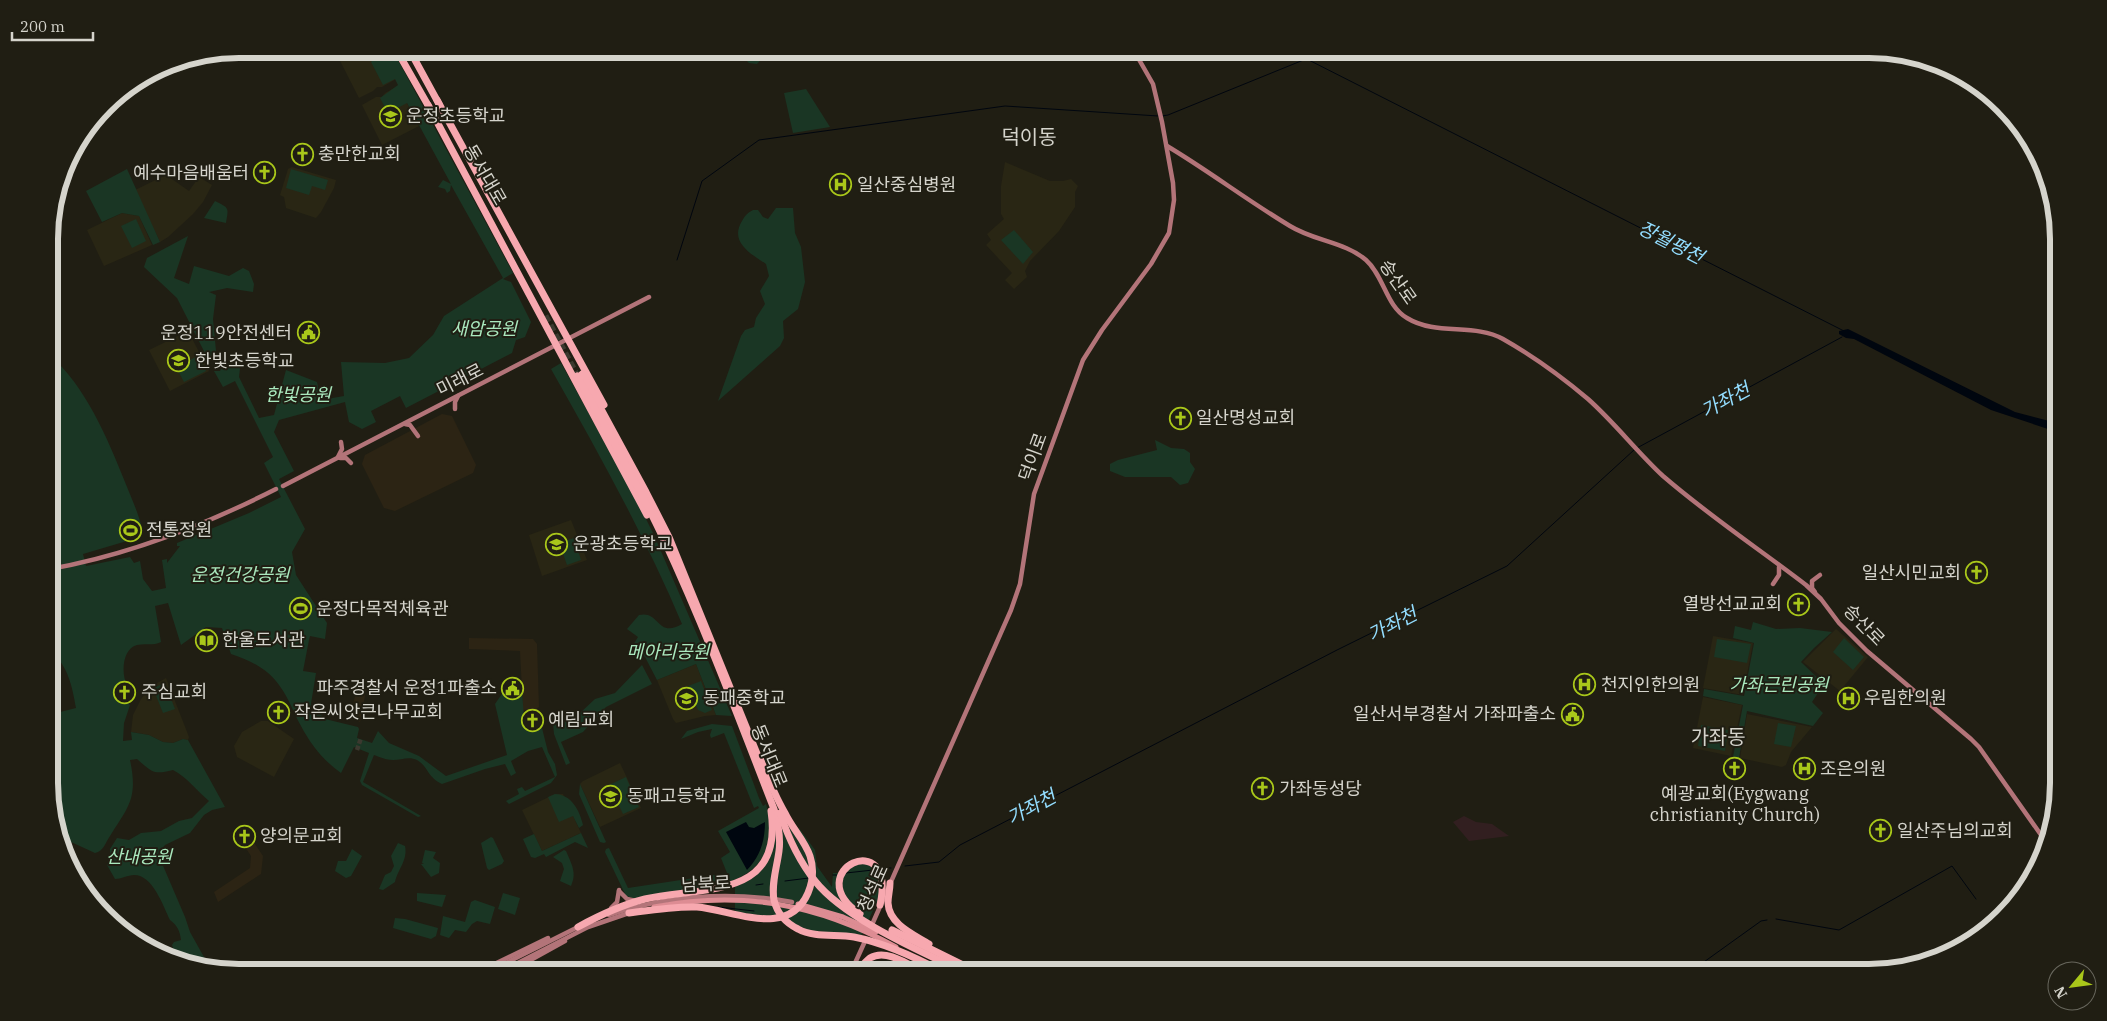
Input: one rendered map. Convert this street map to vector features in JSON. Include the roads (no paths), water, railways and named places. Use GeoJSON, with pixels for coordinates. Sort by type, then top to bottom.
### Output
{"type":"FeatureCollection","features":[{"type":"Feature","properties":{"kind":"highway"},"geometry":{"type":"LineString","coordinates":[[401,58],[548,315],[568,340],[579,375]]}},
{"type":"Feature","properties":{"kind":"highway"},"geometry":{"type":"LineString","coordinates":[[414,58],[548,315],[551,338],[555,350],[579,375]]}},
{"type":"Feature","properties":{"kind":"highway","name":"동서대로"},"geometry":{"type":"LineString","coordinates":[[579,375],[646,492],[669,538],[789,836],[808,872],[830,897],[862,922],[928,964]]}},
{"type":"Feature","properties":{"kind":"highway","name":"동서대로"},"geometry":{"type":"LineString","coordinates":[[579,375],[660,542],[728,694],[762,777],[774,810],[780,834],[780,850],[773,889],[775,902],[781,915],[798,929],[812,933],[845,936],[879,933],[946,964]]}},
{"type":"Feature","properties":{"kind":"highway"},"geometry":{"type":"LineString","coordinates":[[629,912],[697,907],[755,918],[772,919],[790,913],[802,903],[812,881],[813,872],[810,856],[777,800],[755,748]]}},
{"type":"Feature","properties":{"kind":"highway"},"geometry":{"type":"LineString","coordinates":[[577,930],[600,915],[645,900],[729,886],[745,879],[758,868],[768,852],[773,831],[770,806],[762,777]]}},
{"type":"Feature","properties":{"kind":"highway"},"geometry":{"type":"LineString","coordinates":[[862,922],[842,893],[839,879],[846,867],[860,861],[871,862],[876,866],[882,875],[883,882],[880,905]]}},
{"type":"Feature","properties":{"kind":"highway"},"geometry":{"type":"LineString","coordinates":[[890,883],[888,904],[892,916],[899,924],[956,962]]}},
{"type":"Feature","properties":{"kind":"highway"},"geometry":{"type":"LineString","coordinates":[[879,933],[960,964]]}},
{"type":"Feature","properties":{"kind":"highway"},"geometry":{"type":"LineString","coordinates":[[865,964],[872,957],[878,955],[887,955],[906,964]]}},
{"type":"Feature","properties":{"kind":"main road","name":"덕이로"},"geometry":{"type":"LineString","coordinates":[[921,815],[1011,610],[1020,584],[1034,494],[1083,360],[1102,330],[1151,264],[1169,233],[1174,192],[1162,120],[1153,84],[1138,58]]}},
{"type":"Feature","properties":{"kind":"main road","name":"송산로"},"geometry":{"type":"LineString","coordinates":[[1166,146],[1198,164],[1290,226],[1311,237],[1345,248],[1367,261],[1397,310],[1407,318],[1427,326],[1485,332],[1504,340],[1588,400],[1638,451],[1684,493],[1819,597],[1839,623],[1867,651],[1979,747],[2041,835]]}},
{"type":"Feature","properties":{"kind":"main road","name":"미래로"},"geometry":{"type":"LineString","coordinates":[[283,486],[461,394],[555,350],[568,340],[649,297]]}},
{"type":"Feature","properties":{"kind":"main road"},"geometry":{"type":"LineString","coordinates":[[441,405],[447,404],[455,409],[456,399],[461,394]]}},
{"type":"Feature","properties":{"kind":"main road"},"geometry":{"type":"LineString","coordinates":[[401,425],[410,425],[418,436],[414,423],[415,419],[419,416]]}},
{"type":"Feature","properties":{"kind":"main road"},"geometry":{"type":"LineString","coordinates":[[336,459],[342,449],[341,442],[346,448],[356,448]]}},
{"type":"Feature","properties":{"kind":"main road"},"geometry":{"type":"LineString","coordinates":[[336,459],[343,458],[351,463],[351,456],[356,448]]}},
{"type":"Feature","properties":{"kind":"main road"},"geometry":{"type":"LineString","coordinates":[[58,566],[151,543],[216,518],[276,489]]}},
{"type":"Feature","properties":{"kind":"main road"},"geometry":{"type":"LineString","coordinates":[[1773,584],[1779,575],[1779,566]]}},
{"type":"Feature","properties":{"kind":"main road"},"geometry":{"type":"LineString","coordinates":[[1819,597],[1812,584],[1814,579],[1820,575]]}},
{"type":"Feature","properties":{"kind":"main road","name":"청석로"},"geometry":{"type":"LineString","coordinates":[[854,964],[921,815]]}},
{"type":"Feature","properties":{"kind":"main road"},"geometry":{"type":"LineString","coordinates":[[600,915],[614,905],[618,898],[619,890],[627,898],[645,900]]}},
{"type":"Feature","properties":{"kind":"main road","name":"남북로"},"geometry":{"type":"LineString","coordinates":[[515,964],[577,930],[626,909],[692,896],[752,896],[862,922]]}},
{"type":"Feature","properties":{"kind":"main road","name":"남북로"},"geometry":{"type":"LineString","coordinates":[[503,964],[563,933],[629,912],[669,904],[712,899],[792,904]]}},
{"type":"Feature","properties":{"kind":"main road"},"geometry":{"type":"LineString","coordinates":[[525,964],[541,956],[577,930]]}},
{"type":"Feature","properties":{"kind":"main road"},"geometry":{"type":"LineString","coordinates":[[494,964],[540,941],[563,933]]}},
{"type":"Feature","properties":{"kind":"waterway","name":"장월평천"},"geometry":{"type":"LineString","coordinates":[[1305,58],[1844,331]]}},
{"type":"Feature","properties":{"kind":"waterway"},"geometry":{"type":"LineString","coordinates":[[1162,116],[1306,59]]}},
{"type":"Feature","properties":{"kind":"waterway"},"geometry":{"type":"LineString","coordinates":[[677,260],[702,181],[759,140],[1005,106],[1158,116]]}},
{"type":"Feature","properties":{"kind":"waterway","name":"가좌천"},"geometry":{"type":"LineString","coordinates":[[1637,448],[1842,337]]}},
{"type":"Feature","properties":{"kind":"waterway","name":"가좌천"},"geometry":{"type":"LineString","coordinates":[[905,866],[939,862],[960,845],[1337,650],[1507,566],[1634,450]]}},
{"type":"Feature","properties":{"kind":"waterway"},"geometry":{"type":"LineString","coordinates":[[1776,919],[1839,930],[1952,866],[1976,899]]}},
{"type":"Feature","properties":{"kind":"waterway","name":"가좌천"},"geometry":{"type":"LineString","coordinates":[[883,868],[891,868]]}},
{"type":"Feature","properties":{"kind":"waterway","name":"가좌천"},"geometry":{"type":"LineString","coordinates":[[846,873],[873,870]]}},
{"type":"Feature","properties":{"kind":"waterway","name":"가좌천"},"geometry":{"type":"LineString","coordinates":[[785,881],[809,878]]}},
{"type":"Feature","properties":{"kind":"waterway","name":"가좌천"},"geometry":{"type":"LineString","coordinates":[[756,885],[763,884]]}},
{"type":"Feature","properties":{"kind":"waterway","name":"가좌천"},"geometry":{"type":"LineString","coordinates":[[710,906],[754,911]]}},
{"type":"Feature","properties":{"kind":"waterway"},"geometry":{"type":"LineString","coordinates":[[1701,964],[1761,921],[1767,920]]}},
{"type":"Feature","properties":{"kind":"tunnel"},"geometry":{"type":"LineString","coordinates":[[545,316],[577,376]]}},
{"type":"Feature","properties":{"kind":"tunnel"},"geometry":{"type":"LineString","coordinates":[[357,750],[361,738]]}},
{"type":"Feature","properties":{"kind":"place","name":"운정초등학교"},"geometry":{"type":"Point","coordinates":[390,116]}},
{"type":"Feature","properties":{"kind":"place","name":"충만한교회"},"geometry":{"type":"Point","coordinates":[302,154]}},
{"type":"Feature","properties":{"kind":"place","name":"예수마음배움터"},"geometry":{"type":"Point","coordinates":[265,173]}},
{"type":"Feature","properties":{"kind":"place","name":"일산중심병원"},"geometry":{"type":"Point","coordinates":[841,185]}},
{"type":"Feature","properties":{"kind":"place","name":"운정119안전센터"},"geometry":{"type":"Point","coordinates":[308,333]}},
{"type":"Feature","properties":{"kind":"place","name":"한빛초등학교"},"geometry":{"type":"Point","coordinates":[179,361]}},
{"type":"Feature","properties":{"kind":"place","name":"일산명성교회"},"geometry":{"type":"Point","coordinates":[1180,418]}},
{"type":"Feature","properties":{"kind":"place","name":"전통정원"},"geometry":{"type":"Point","coordinates":[130,530]}},
{"type":"Feature","properties":{"kind":"place","name":"운광초등학교"},"geometry":{"type":"Point","coordinates":[557,544]}},
{"type":"Feature","properties":{"kind":"place","name":"일산시민교회"},"geometry":{"type":"Point","coordinates":[1977,573]}},
{"type":"Feature","properties":{"kind":"place","name":"열방선교교회"},"geometry":{"type":"Point","coordinates":[1798,604]}},
{"type":"Feature","properties":{"kind":"place","name":"운정다목적체육관"},"geometry":{"type":"Point","coordinates":[300,609]}},
{"type":"Feature","properties":{"kind":"place","name":"한울도서관"},"geometry":{"type":"Point","coordinates":[206,640]}},
{"type":"Feature","properties":{"kind":"place","name":"천지인한의원"},"geometry":{"type":"Point","coordinates":[1585,685]}},
{"type":"Feature","properties":{"kind":"place","name":"파주경찰서 운정1파출소"},"geometry":{"type":"Point","coordinates":[513,688]}},
{"type":"Feature","properties":{"kind":"place","name":"주심교회"},"geometry":{"type":"Point","coordinates":[125,692]}},
{"type":"Feature","properties":{"kind":"place","name":"동패중학교"},"geometry":{"type":"Point","coordinates":[687,698]}},
{"type":"Feature","properties":{"kind":"place","name":"우림한의원"},"geometry":{"type":"Point","coordinates":[1848,698]}},
{"type":"Feature","properties":{"kind":"place","name":"작은씨앗큰나무교회"},"geometry":{"type":"Point","coordinates":[278,712]}},
{"type":"Feature","properties":{"kind":"place","name":"일산서부경찰서 가좌파출소"},"geometry":{"type":"Point","coordinates":[1572,714]}},
{"type":"Feature","properties":{"kind":"place","name":"예림교회"},"geometry":{"type":"Point","coordinates":[532,720]}},
{"type":"Feature","properties":{"kind":"place","name":"예광교회(Eygwang christianity Church)"},"geometry":{"type":"Point","coordinates":[1735,769]}},
{"type":"Feature","properties":{"kind":"place","name":"조은의원"},"geometry":{"type":"Point","coordinates":[1804,769]}},
{"type":"Feature","properties":{"kind":"place","name":"가좌동성당"},"geometry":{"type":"Point","coordinates":[1263,789]}},
{"type":"Feature","properties":{"kind":"place","name":"동패고등학교"},"geometry":{"type":"Point","coordinates":[611,796]}},
{"type":"Feature","properties":{"kind":"place","name":"일산주님의교회"},"geometry":{"type":"Point","coordinates":[1881,831]}},
{"type":"Feature","properties":{"kind":"place","name":"양의문교회"},"geometry":{"type":"Point","coordinates":[244,836]}},
{"type":"Feature","properties":{"kind":"district","name":"덕이동"},"geometry":{"type":"Point","coordinates":[1029,137]}},
{"type":"Feature","properties":{"kind":"district","name":"가좌동"},"geometry":{"type":"Point","coordinates":[1718,737]}},
{"type":"Feature","properties":{"kind":"park label","name":"새암공원"},"geometry":{"type":"Point","coordinates":[484,329]}},
{"type":"Feature","properties":{"kind":"park label","name":"한빛공원"},"geometry":{"type":"Point","coordinates":[298,395]}},
{"type":"Feature","properties":{"kind":"park label","name":"운정건강공원"},"geometry":{"type":"Point","coordinates":[240,575]}},
{"type":"Feature","properties":{"kind":"park label","name":"메아리공원"},"geometry":{"type":"Point","coordinates":[668,652]}},
{"type":"Feature","properties":{"kind":"park label","name":"가좌근린공원"},"geometry":{"type":"Point","coordinates":[1779,685]}},
{"type":"Feature","properties":{"kind":"park label","name":"산내공원"},"geometry":{"type":"Point","coordinates":[139,857]}}]}
